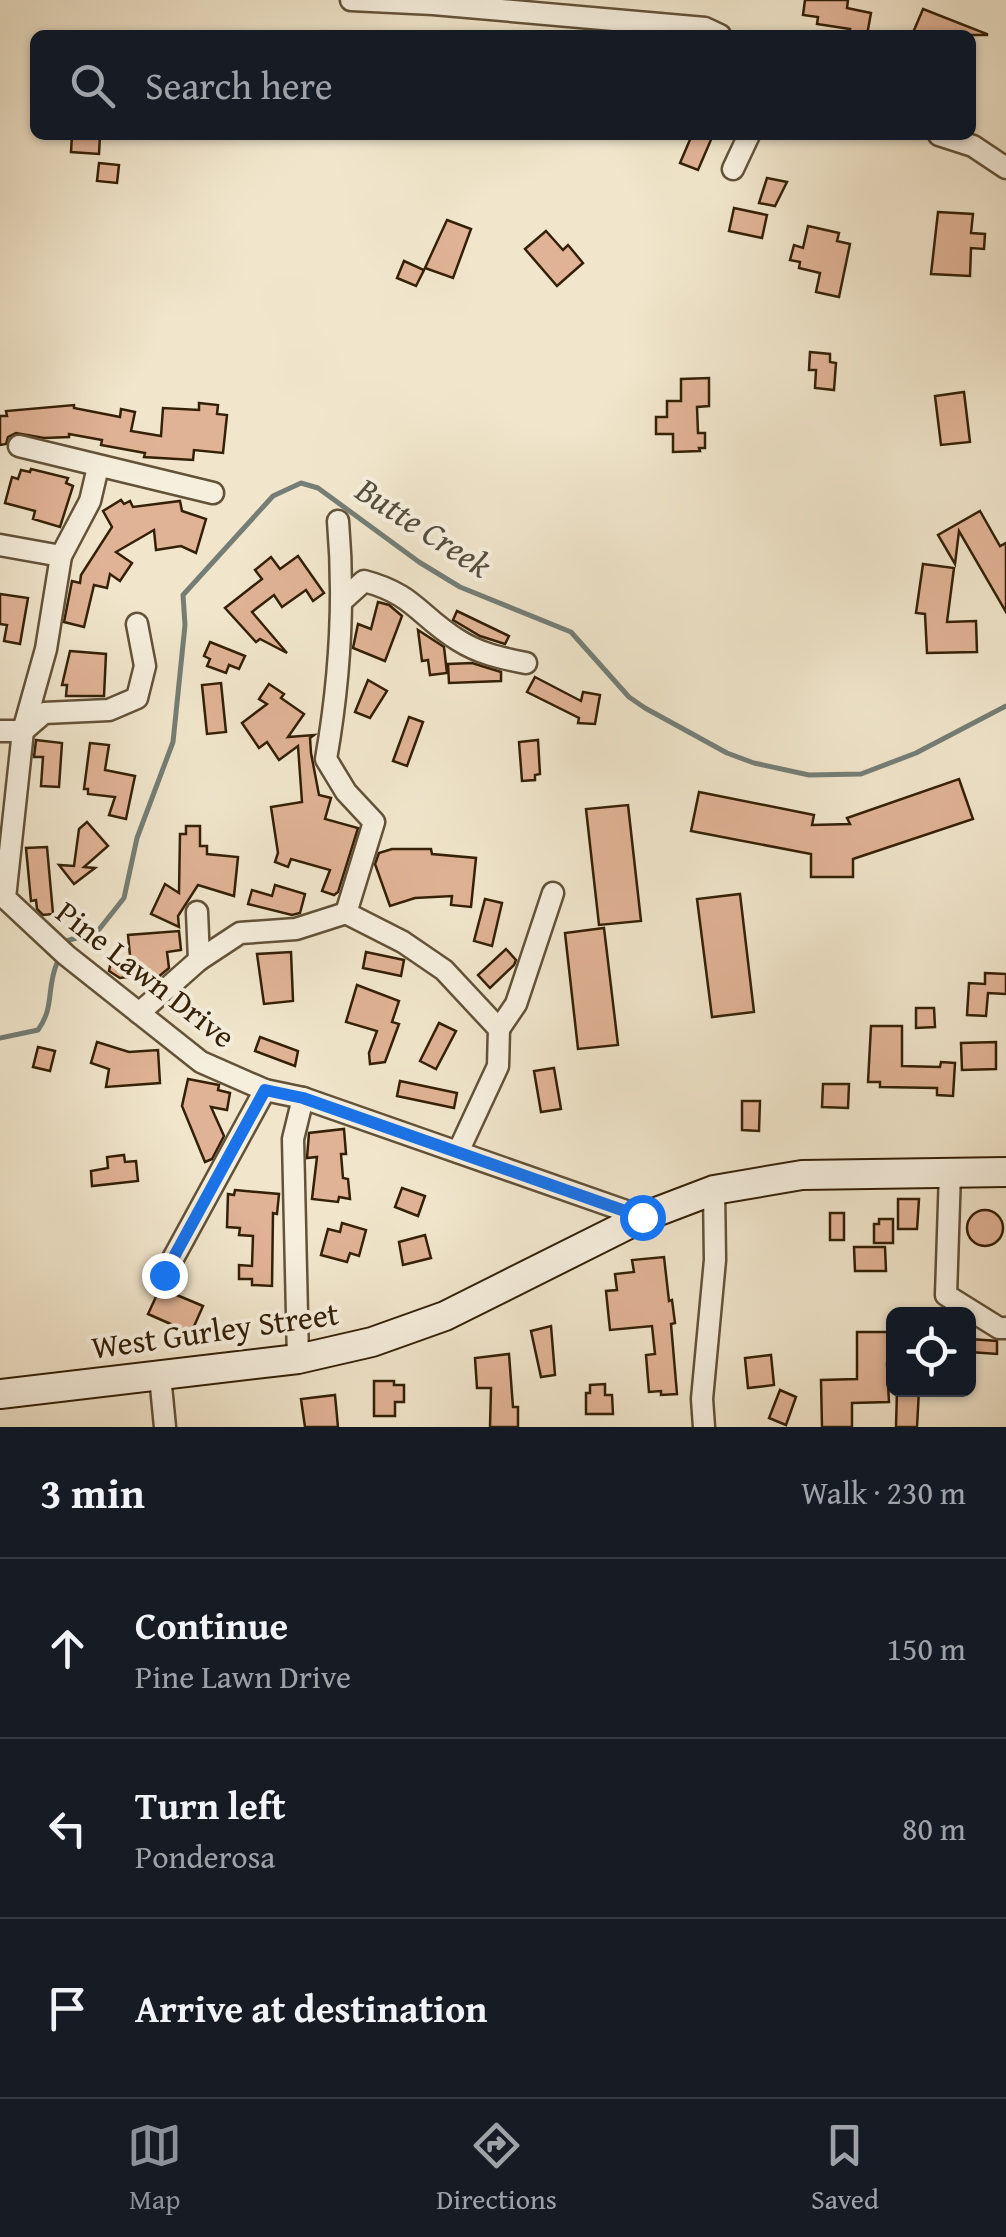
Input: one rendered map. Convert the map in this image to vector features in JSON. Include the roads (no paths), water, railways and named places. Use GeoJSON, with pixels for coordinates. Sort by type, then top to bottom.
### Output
{"type":"FeatureCollection","features":[{"type":"Feature","properties":{"kind":"main road","name":"West Gurley Street"},"geometry":{"type":"LineString","coordinates":[[0,1394],[298,1359],[372,1342],[445,1316],[642,1217],[714,1190],[802,1174],[1006,1172]]}},
{"type":"Feature","properties":{"kind":"street"},"geometry":{"type":"LineString","coordinates":[[351,0],[709,30]]}},
{"type":"Feature","properties":{"kind":"street"},"geometry":{"type":"LineString","coordinates":[[733,169],[747,140]]}},
{"type":"Feature","properties":{"kind":"street"},"geometry":{"type":"LineString","coordinates":[[954,140],[973,146],[1006,168]]}},
{"type":"Feature","properties":{"kind":"street"},"geometry":{"type":"LineString","coordinates":[[18,446],[213,493]]}},
{"type":"Feature","properties":{"kind":"street","name":"Pine Lawn Drive"},"geometry":{"type":"LineString","coordinates":[[98,467],[90,501],[61,556],[46,650],[23,731],[5,898],[66,955],[201,1062],[265,1090],[303,1098],[642,1217]]}},
{"type":"Feature","properties":{"kind":"street"},"geometry":{"type":"LineString","coordinates":[[338,521],[343,600],[337,697],[326,759],[346,792],[374,822],[346,913]]}},
{"type":"Feature","properties":{"kind":"street"},"geometry":{"type":"LineString","coordinates":[[0,545],[61,556]]}},
{"type":"Feature","properties":{"kind":"street"},"geometry":{"type":"LineString","coordinates":[[343,600],[364,582],[391,588],[425,611],[454,638],[486,655],[526,663]]}},
{"type":"Feature","properties":{"kind":"street"},"geometry":{"type":"LineString","coordinates":[[0,731],[23,731],[44,712],[109,710],[137,698],[145,666],[137,624]]}},
{"type":"Feature","properties":{"kind":"street"},"geometry":{"type":"LineString","coordinates":[[458,1152],[498,1066],[498,1030],[516,1004],[553,893]]}},
{"type":"Feature","properties":{"kind":"street"},"geometry":{"type":"LineString","coordinates":[[197,912],[199,960]]}},
{"type":"Feature","properties":{"kind":"street"},"geometry":{"type":"LineString","coordinates":[[139,1013],[199,960],[240,933],[296,929],[346,913],[403,942],[444,970],[498,1030]]}},
{"type":"Feature","properties":{"kind":"street"},"geometry":{"type":"LineString","coordinates":[[164,1275],[265,1090]]}},
{"type":"Feature","properties":{"kind":"street"},"geometry":{"type":"LineString","coordinates":[[298,1359],[293,1139],[303,1098]]}},
{"type":"Feature","properties":{"kind":"street"},"geometry":{"type":"LineString","coordinates":[[950,1172],[946,1295],[999,1328],[1006,1328]]}},
{"type":"Feature","properties":{"kind":"street"},"geometry":{"type":"LineString","coordinates":[[704,1427],[702,1399],[714,1260],[714,1190]]}},
{"type":"Feature","properties":{"kind":"street"},"geometry":{"type":"LineString","coordinates":[[160,1376],[165,1427]]}},
{"type":"Feature","properties":{"kind":"waterway","name":"Butte Creek"},"geometry":{"type":"LineString","coordinates":[[66,941],[97,932],[124,898],[137,838],[173,742],[185,625],[183,595],[273,496],[301,483],[318,488],[460,587],[571,632],[629,697],[727,753],[754,763],[809,775],[861,774],[916,753],[1006,706]]}},
{"type":"Feature","properties":{"kind":"waterway","name":"Butte Creek"},"geometry":{"type":"LineString","coordinates":[[0,1038],[38,1030],[47,1013],[57,963]]}}]}
